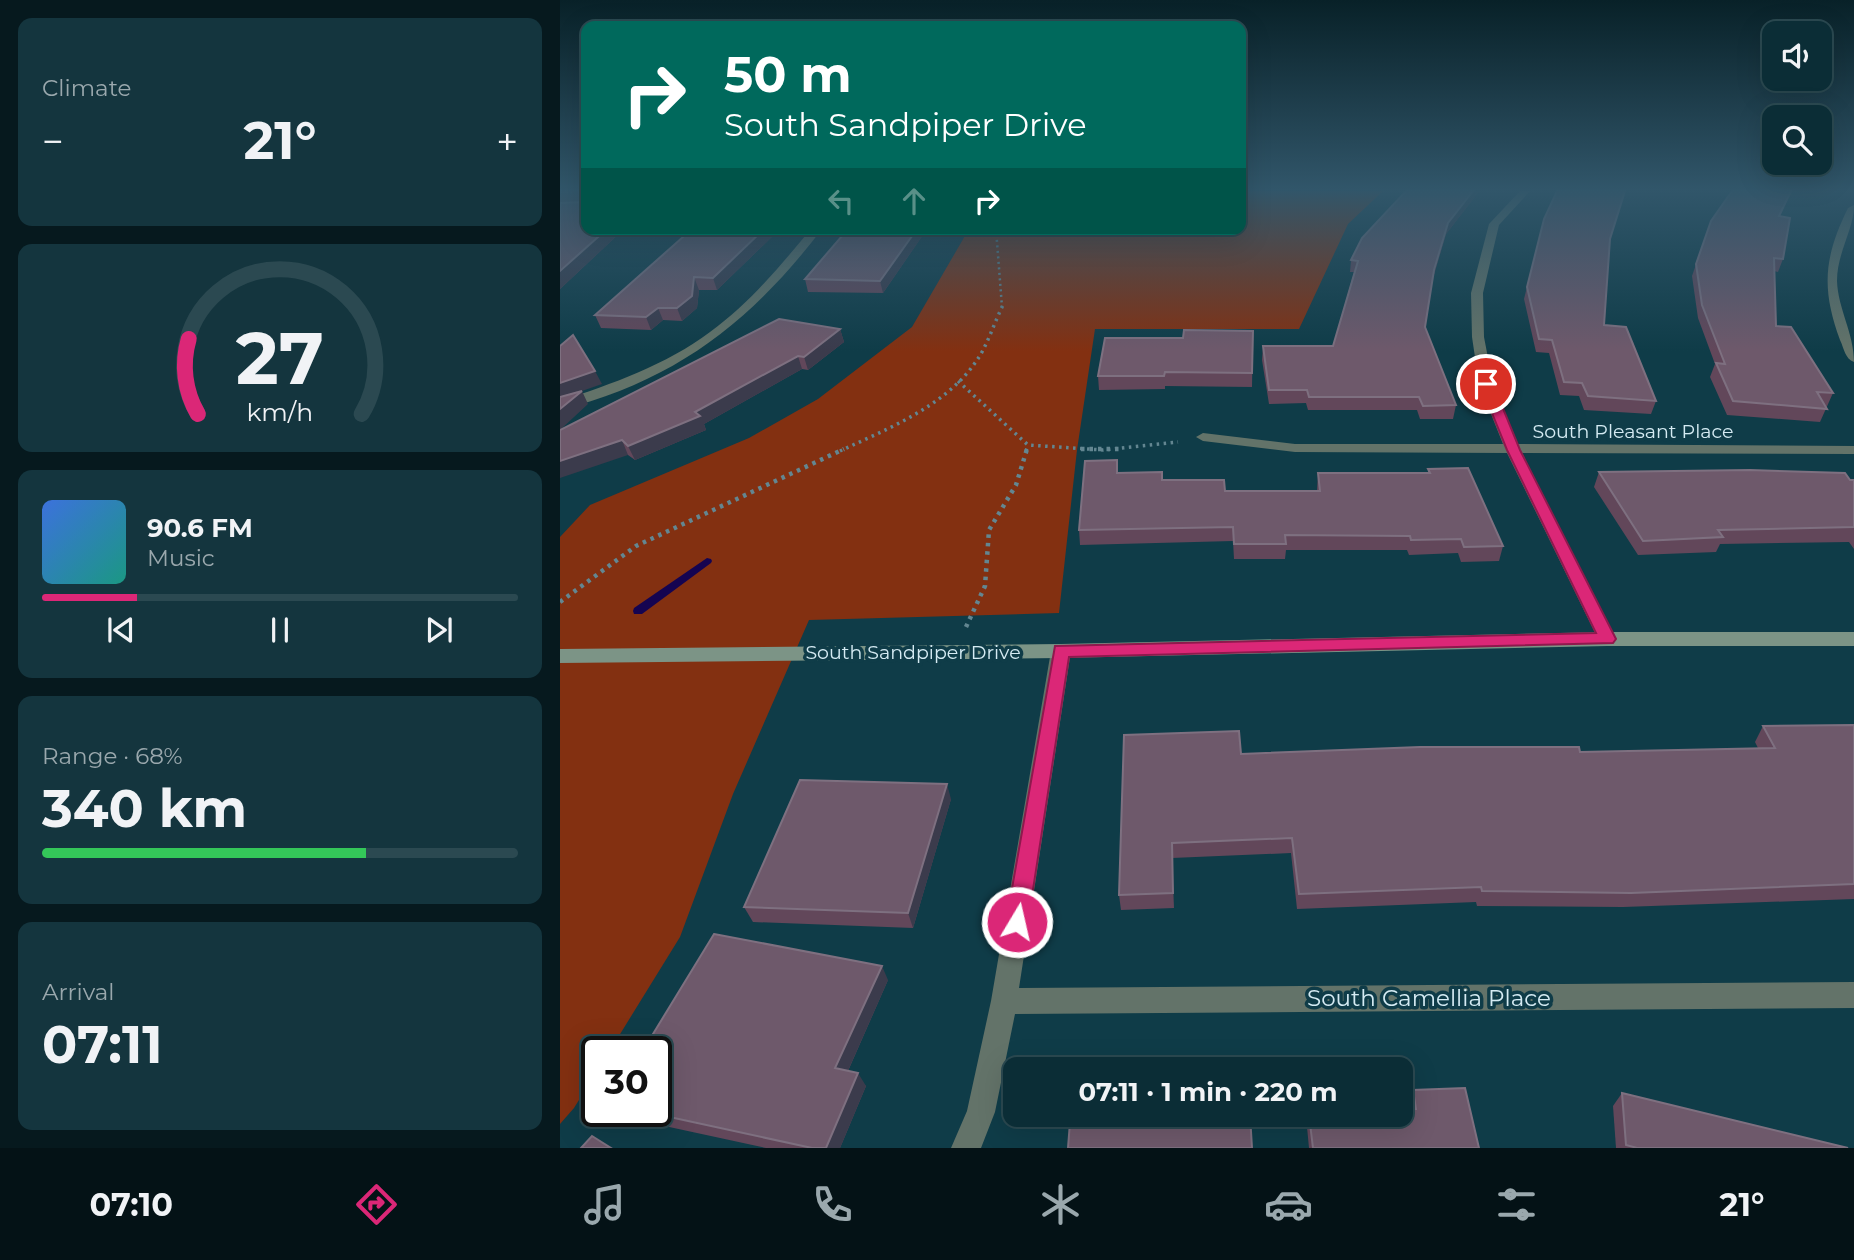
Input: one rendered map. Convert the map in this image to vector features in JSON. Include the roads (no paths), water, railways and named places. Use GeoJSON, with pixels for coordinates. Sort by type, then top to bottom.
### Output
{"type":"FeatureCollection","features":[{"type":"Feature","properties":{"kind":"street"},"geometry":{"type":"LineString","coordinates":[[560,406],[648,371],[694,348],[731,322],[763,292],[804,245]]}},
{"type":"Feature","properties":{"kind":"street"},"geometry":{"type":"LineString","coordinates":[[1489,245],[1477,293],[1478,337],[1486,384],[1513,450],[1607,639]]}},
{"type":"Feature","properties":{"kind":"street"},"geometry":{"type":"LineString","coordinates":[[1836,245],[1831,264],[1831,289],[1854,358]]}},
{"type":"Feature","properties":{"kind":"street","name":"South Pleasant Place"},"geometry":{"type":"LineString","coordinates":[[1203,437],[1295,448],[1854,450]]}},
{"type":"Feature","properties":{"kind":"street","name":"South Sandpiper Drive"},"geometry":{"type":"LineString","coordinates":[[560,656],[1061,651],[1607,639],[1854,639]]}},
{"type":"Feature","properties":{"kind":"street"},"geometry":{"type":"LineString","coordinates":[[966,1148],[981,1112],[1004,1001],[1061,651]]}},
{"type":"Feature","properties":{"kind":"street","name":"South Camellia Place"},"geometry":{"type":"LineString","coordinates":[[1004,1001],[1854,995]]}},
{"type":"Feature","properties":{"kind":"waterway"},"geometry":{"type":"LineString","coordinates":[[638,611],[707,561]]}}]}
